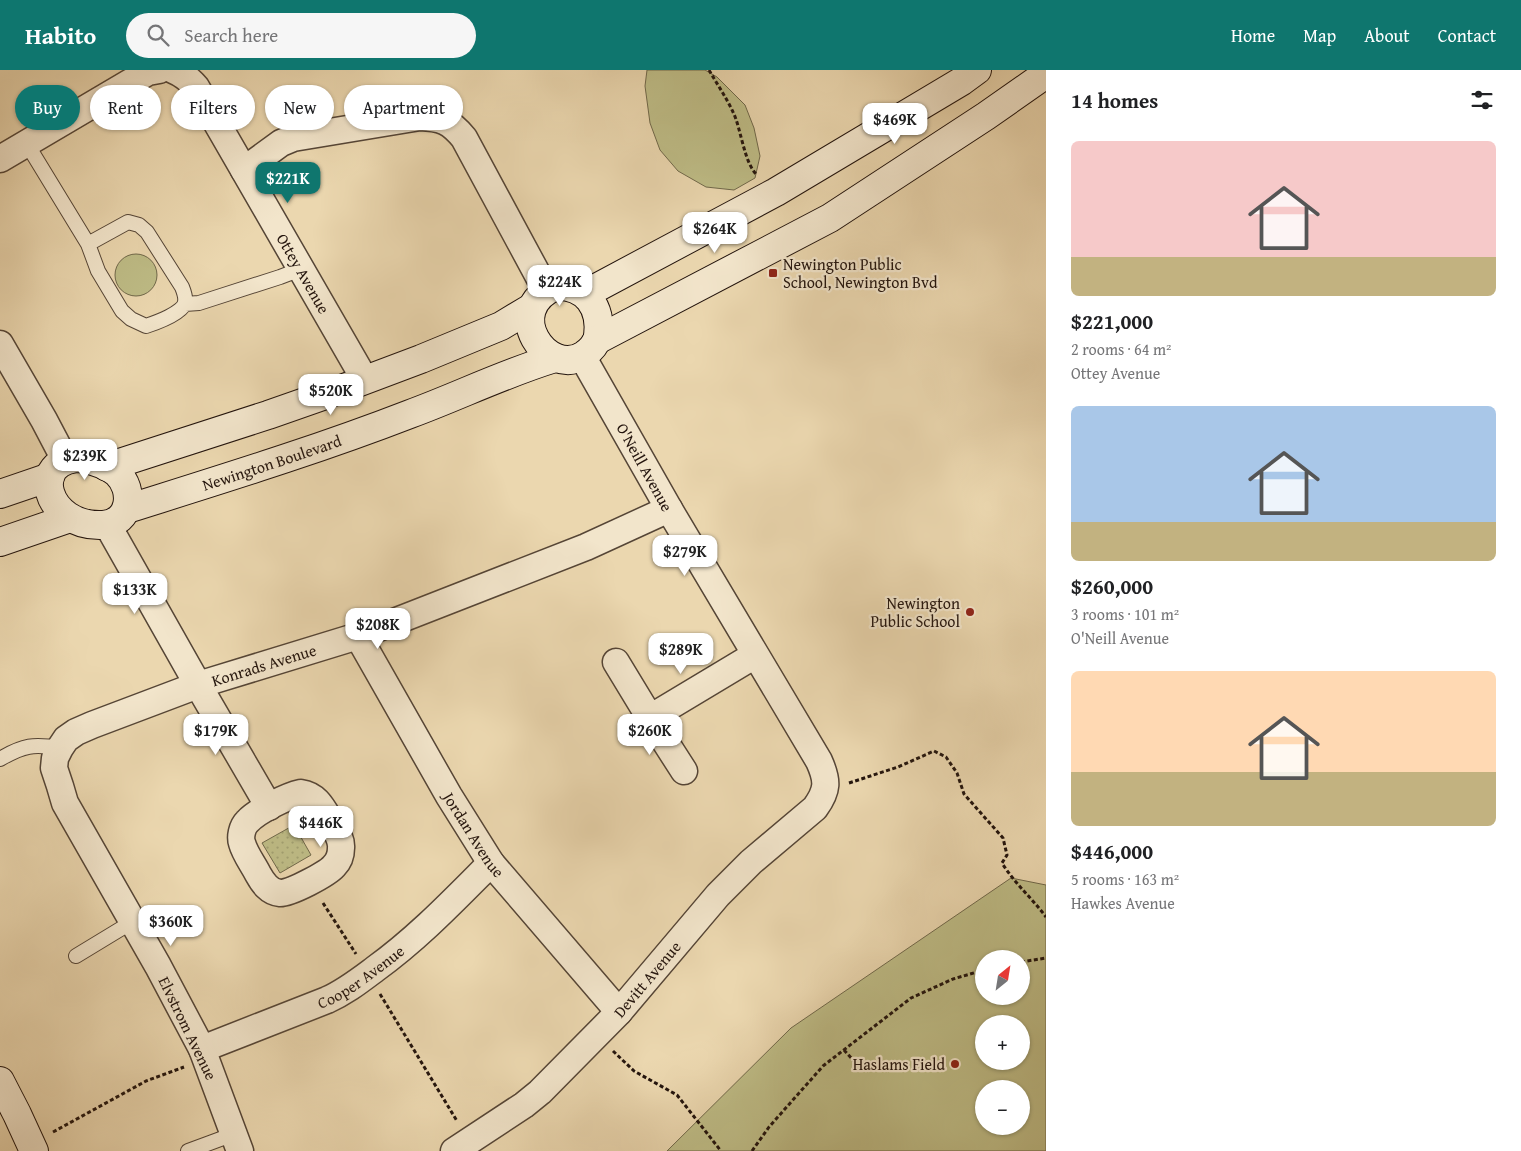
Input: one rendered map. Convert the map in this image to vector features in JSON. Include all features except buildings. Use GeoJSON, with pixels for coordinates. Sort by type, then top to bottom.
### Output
{"type":"FeatureCollection","features":[{"type":"Feature","properties":{"kind":"street"},"geometry":{"type":"LineString","coordinates":[[0,159],[27,144],[125,77],[159,70]]}},
{"type":"Feature","properties":{"kind":"street","name":"Ottey Avenue"},"geometry":{"type":"LineString","coordinates":[[172,70],[182,73],[196,87],[365,380]]}},
{"type":"Feature","properties":{"kind":"street"},"geometry":{"type":"LineString","coordinates":[[585,294],[776,192],[962,81],[977,70]]}},
{"type":"Feature","properties":{"kind":"street"},"geometry":{"type":"LineString","coordinates":[[244,170],[282,144],[299,137],[420,117],[434,117],[446,121],[456,128],[464,138],[539,299],[530,320],[532,332],[537,342],[545,351],[555,358],[564,360],[590,348],[830,218],[986,116],[1046,74]]}},
{"type":"Feature","properties":{"kind":"street"},"geometry":{"type":"LineString","coordinates":[[107,467],[268,415],[421,359],[501,326],[556,286],[576,288],[585,294],[593,304],[599,328],[590,348]]}},
{"type":"Feature","properties":{"kind":"street"},"geometry":{"type":"LineString","coordinates":[[0,344],[44,420],[57,469],[49,489],[54,503],[70,518],[85,524],[117,517]]}},
{"type":"Feature","properties":{"kind":"street","name":"O'Neill Avenue"},"geometry":{"type":"LineString","coordinates":[[590,348],[669,510],[819,761],[826,782],[825,790]]}},
{"type":"Feature","properties":{"kind":"street","name":"Newington Boulevard"},"geometry":{"type":"LineString","coordinates":[[117,517],[411,414],[525,367],[555,358]]}},
{"type":"Feature","properties":{"kind":"street"},"geometry":{"type":"LineString","coordinates":[[0,494],[82,458],[107,467],[115,472],[125,484],[128,493],[117,517]]}},
{"type":"Feature","properties":{"kind":"street","name":"Konrads Avenue"},"geometry":{"type":"LineString","coordinates":[[60,748],[66,739],[76,732],[198,685],[358,636],[586,547],[669,510]]}},
{"type":"Feature","properties":{"kind":"street"},"geometry":{"type":"LineString","coordinates":[[117,517],[198,685],[269,807]]}},
{"type":"Feature","properties":{"kind":"street"},"geometry":{"type":"LineString","coordinates":[[0,542],[70,518]]}},
{"type":"Feature","properties":{"kind":"street","name":"Jordan Avenue"},"geometry":{"type":"LineString","coordinates":[[358,636],[449,796],[491,863],[616,1015]]}},
{"type":"Feature","properties":{"kind":"street"},"geometry":{"type":"LineString","coordinates":[[650,718],[755,655]]}},
{"type":"Feature","properties":{"kind":"street"},"geometry":{"type":"LineString","coordinates":[[616,662],[684,771]]}},
{"type":"Feature","properties":{"kind":"street","name":"Elvstrom Avenue"},"geometry":{"type":"LineString","coordinates":[[60,748],[55,758],[54,768],[65,803],[158,966],[204,1054],[237,1142]]}},
{"type":"Feature","properties":{"kind":"street","name":"Devitt Avenue"},"geometry":{"type":"LineString","coordinates":[[461,1146],[524,1105],[540,1092],[616,1015],[718,895],[751,862],[815,808],[825,790]]}},
{"type":"Feature","properties":{"kind":"street"},"geometry":{"type":"LineString","coordinates":[[301,793],[308,794],[319,803],[340,839],[342,851],[336,864],[309,881],[293,890],[279,893],[268,888],[262,883],[242,843],[241,837],[247,821],[292,795],[301,793]]}},
{"type":"Feature","properties":{"kind":"street","name":"Cooper Avenue"},"geometry":{"type":"LineString","coordinates":[[204,1054],[339,994],[412,941],[491,863]]}},
{"type":"Feature","properties":{"kind":"street"},"geometry":{"type":"LineString","coordinates":[[0,1081],[33,1147]]}},
{"type":"Feature","properties":{"kind":"lane"},"geometry":{"type":"LineString","coordinates":[[27,144],[88,244],[98,271],[122,311],[131,319],[146,326],[181,309],[185,304],[185,295],[182,287],[147,232],[139,225],[128,222],[88,244]]}},
{"type":"Feature","properties":{"kind":"lane"},"geometry":{"type":"LineString","coordinates":[[185,304],[199,303],[301,269]]}},
{"type":"Feature","properties":{"kind":"lane"},"geometry":{"type":"LineString","coordinates":[[0,759],[16,750],[38,745],[60,748]]}},
{"type":"Feature","properties":{"kind":"lane"},"geometry":{"type":"LineString","coordinates":[[76,956],[132,922]]}},
{"type":"Feature","properties":{"kind":"lane"},"geometry":{"type":"LineString","coordinates":[[188,1151],[237,1142]]}},
{"type":"Feature","properties":{"kind":"path"},"geometry":{"type":"LineString","coordinates":[[709,70],[734,113],[754,172],[776,192]]}},
{"type":"Feature","properties":{"kind":"path"},"geometry":{"type":"LineString","coordinates":[[825,790],[898,767],[934,751],[946,757],[957,773],[964,794],[1003,838],[1007,854],[1002,863],[1011,878],[1036,903],[1046,917]]}},
{"type":"Feature","properties":{"kind":"path"},"geometry":{"type":"LineString","coordinates":[[309,881],[369,974],[461,1146]]}},
{"type":"Feature","properties":{"kind":"path"},"geometry":{"type":"LineString","coordinates":[[1030,961],[1046,958]]}},
{"type":"Feature","properties":{"kind":"path"},"geometry":{"type":"LineString","coordinates":[[752,1151],[769,1127],[822,1066],[911,998],[953,979],[975,973]]}},
{"type":"Feature","properties":{"kind":"path"},"geometry":{"type":"LineString","coordinates":[[616,1015],[614,1051],[634,1071],[677,1095],[721,1151]]}},
{"type":"Feature","properties":{"kind":"path"},"geometry":{"type":"LineString","coordinates":[[844,1050],[860,1068]]}},
{"type":"Feature","properties":{"kind":"path"},"geometry":{"type":"LineString","coordinates":[[33,1147],[146,1081],[204,1054]]}},
{"type":"Feature","properties":{"kind":"shaded area"},"geometry":{"type":"Polygon","coordinates":[[[647,70],[705,70],[717,77],[745,105],[754,128],[760,156],[755,178],[734,190],[706,187],[678,171],[660,150],[650,123],[645,86],[647,70]]]}},
{"type":"Feature","properties":{"kind":"shaded area"},"geometry":{"type":"Polygon","coordinates":[[[136,254],[151,260],[157,275],[151,290],[136,296],[121,290],[115,275],[121,260],[136,254]]]}},
{"type":"Feature","properties":{"kind":"shaded area"},"geometry":{"type":"Polygon","coordinates":[[[294,825],[311,855],[280,873],[262,843],[294,825]]]}},
{"type":"Feature","properties":{"kind":"shaded area"},"geometry":{"type":"Polygon","coordinates":[[[1011,878],[1046,885],[1046,1151],[667,1151],[791,1028],[1011,878]]]}},
{"type":"Feature","properties":{"kind":"place","name":"Newington Public School, Newington Bvd"},"geometry":{"type":"Point","coordinates":[773,273]}},
{"type":"Feature","properties":{"kind":"place","name":"Newington Public School"},"geometry":{"type":"Point","coordinates":[970,612]}},
{"type":"Feature","properties":{"kind":"place","name":"Haslams Field"},"geometry":{"type":"Point","coordinates":[955,1064]}}]}
